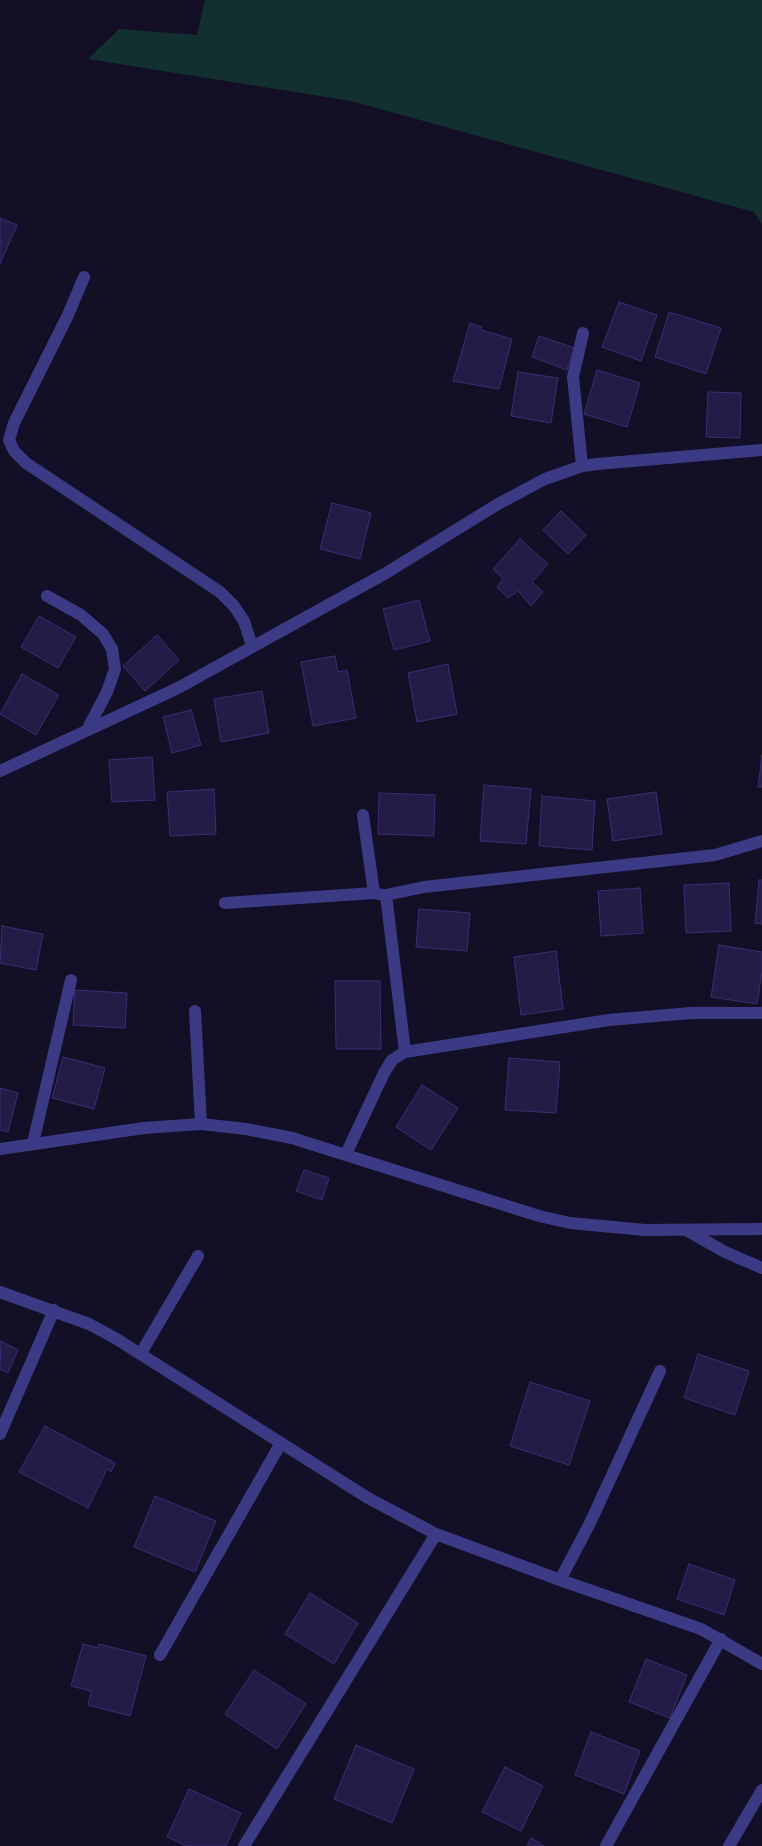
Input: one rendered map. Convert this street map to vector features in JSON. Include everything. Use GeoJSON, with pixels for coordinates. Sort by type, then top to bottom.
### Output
{"type":"FeatureCollection","features":[{"type":"Feature","properties":{"kind":"street"},"geometry":{"type":"LineString","coordinates":[[84,277],[68,315],[14,423],[9,440],[14,451],[26,463],[220,592],[234,606],[244,621],[252,646]]}},
{"type":"Feature","properties":{"kind":"street"},"geometry":{"type":"LineString","coordinates":[[582,466],[573,377],[583,333]]}},
{"type":"Feature","properties":{"kind":"street"},"geometry":{"type":"LineString","coordinates":[[0,771],[178,688],[386,573],[498,504],[545,479],[582,466],[762,450]]}},
{"type":"Feature","properties":{"kind":"street"},"geometry":{"type":"LineString","coordinates":[[47,596],[81,615],[103,634],[112,649],[115,669],[107,692],[87,730]]}},
{"type":"Feature","properties":{"kind":"street"},"geometry":{"type":"LineString","coordinates":[[363,815],[380,894],[405,1052]]}},
{"type":"Feature","properties":{"kind":"street"},"geometry":{"type":"LineString","coordinates":[[224,903],[380,894],[424,887],[715,855],[762,841]]}},
{"type":"Feature","properties":{"kind":"street"},"geometry":{"type":"LineString","coordinates":[[33,1143],[71,980]]}},
{"type":"Feature","properties":{"kind":"street"},"geometry":{"type":"LineString","coordinates":[[195,1011],[201,1124]]}},
{"type":"Feature","properties":{"kind":"street"},"geometry":{"type":"LineString","coordinates":[[346,1154],[384,1073],[392,1060],[405,1052],[609,1020],[692,1013],[762,1013]]}},
{"type":"Feature","properties":{"kind":"street"},"geometry":{"type":"LineString","coordinates":[[0,1150],[33,1143],[144,1128],[201,1124],[246,1129],[292,1138],[540,1216],[570,1223],[616,1228],[688,1231],[762,1229]]}},
{"type":"Feature","properties":{"kind":"street"},"geometry":{"type":"LineString","coordinates":[[688,1231],[725,1252],[762,1268]]}},
{"type":"Feature","properties":{"kind":"street"},"geometry":{"type":"LineString","coordinates":[[141,1353],[198,1256]]}},
{"type":"Feature","properties":{"kind":"street"},"geometry":{"type":"LineString","coordinates":[[0,1292],[89,1324],[141,1353],[368,1498],[436,1534],[560,1580],[668,1616],[721,1639],[762,1664]]}},
{"type":"Feature","properties":{"kind":"street"},"geometry":{"type":"LineString","coordinates":[[0,1434],[54,1310]]}},
{"type":"Feature","properties":{"kind":"street"},"geometry":{"type":"LineString","coordinates":[[560,1580],[590,1523],[660,1371]]}},
{"type":"Feature","properties":{"kind":"street"},"geometry":{"type":"LineString","coordinates":[[160,1655],[281,1443]]}},
{"type":"Feature","properties":{"kind":"street"},"geometry":{"type":"LineString","coordinates":[[244,1846],[436,1534]]}},
{"type":"Feature","properties":{"kind":"street"},"geometry":{"type":"LineString","coordinates":[[606,1846],[721,1639]]}},
{"type":"Feature","properties":{"kind":"street"},"geometry":{"type":"LineString","coordinates":[[729,1846],[762,1790]]}},
{"type":"Feature","properties":{"kind":"green space"},"geometry":{"type":"Polygon","coordinates":[[[205,0],[762,0],[762,224],[754,212],[351,101],[88,59],[119,29],[197,35],[205,0]]]}},
{"type":"Feature","properties":{"kind":"building"},"geometry":{"type":"Polygon","coordinates":[[[0,218],[17,225],[0,264],[0,218]]]}},
{"type":"Feature","properties":{"kind":"building"},"geometry":{"type":"Polygon","coordinates":[[[619,302],[657,315],[641,361],[602,347],[619,302]]]}},
{"type":"Feature","properties":{"kind":"building"},"geometry":{"type":"Polygon","coordinates":[[[669,312],[721,328],[706,374],[655,357],[669,312]]]}},
{"type":"Feature","properties":{"kind":"building"},"geometry":{"type":"Polygon","coordinates":[[[470,323],[482,327],[481,330],[512,339],[499,389],[453,381],[470,323]]]}},
{"type":"Feature","properties":{"kind":"building"},"geometry":{"type":"Polygon","coordinates":[[[539,336],[575,348],[567,370],[532,357],[539,336]]]}},
{"type":"Feature","properties":{"kind":"building"},"geometry":{"type":"Polygon","coordinates":[[[597,370],[640,383],[627,427],[584,414],[597,370]]]}},
{"type":"Feature","properties":{"kind":"building"},"geometry":{"type":"Polygon","coordinates":[[[518,372],[558,378],[551,423],[511,416],[518,372]]]}},
{"type":"Feature","properties":{"kind":"building"},"geometry":{"type":"Polygon","coordinates":[[[708,392],[741,393],[740,438],[706,437],[708,392]]]}},
{"type":"Feature","properties":{"kind":"building"},"geometry":{"type":"Polygon","coordinates":[[[332,503],[371,513],[360,559],[320,549],[332,503]]]}},
{"type":"Feature","properties":{"kind":"building"},"geometry":{"type":"Polygon","coordinates":[[[561,511],[586,535],[568,554],[543,530],[561,511]]]}},
{"type":"Feature","properties":{"kind":"building"},"geometry":{"type":"Polygon","coordinates":[[[520,539],[548,564],[532,582],[543,592],[531,606],[518,591],[508,598],[497,587],[503,579],[493,569],[520,539]]]}},
{"type":"Feature","properties":{"kind":"building"},"geometry":{"type":"Polygon","coordinates":[[[419,600],[430,641],[394,650],[383,609],[419,600]]]}},
{"type":"Feature","properties":{"kind":"building"},"geometry":{"type":"Polygon","coordinates":[[[39,616],[76,637],[58,668],[21,647],[39,616]]]}},
{"type":"Feature","properties":{"kind":"building"},"geometry":{"type":"Polygon","coordinates":[[[157,635],[179,660],[145,691],[123,666],[157,635]]]}},
{"type":"Feature","properties":{"kind":"building"},"geometry":{"type":"Polygon","coordinates":[[[335,656],[338,672],[347,670],[356,718],[313,726],[301,662],[335,656]]]}},
{"type":"Feature","properties":{"kind":"building"},"geometry":{"type":"Polygon","coordinates":[[[448,664],[457,714],[417,722],[408,673],[448,664]]]}},
{"type":"Feature","properties":{"kind":"building"},"geometry":{"type":"Polygon","coordinates":[[[22,674],[59,695],[36,735],[0,714],[22,674]]]}},
{"type":"Feature","properties":{"kind":"building"},"geometry":{"type":"Polygon","coordinates":[[[262,691],[269,733],[221,742],[214,699],[262,691]]]}},
{"type":"Feature","properties":{"kind":"building"},"geometry":{"type":"Polygon","coordinates":[[[191,710],[201,745],[172,753],[163,717],[191,710]]]}},
{"type":"Feature","properties":{"kind":"building"},"geometry":{"type":"Polygon","coordinates":[[[762,755],[762,787],[758,787],[762,755]]]}},
{"type":"Feature","properties":{"kind":"building"},"geometry":{"type":"Polygon","coordinates":[[[152,757],[155,800],[112,802],[109,760],[152,757]]]}},
{"type":"Feature","properties":{"kind":"building"},"geometry":{"type":"Polygon","coordinates":[[[484,785],[531,789],[526,844],[480,841],[484,785]]]}},
{"type":"Feature","properties":{"kind":"building"},"geometry":{"type":"Polygon","coordinates":[[[214,789],[216,834],[170,836],[167,792],[214,789]]]}},
{"type":"Feature","properties":{"kind":"building"},"geometry":{"type":"Polygon","coordinates":[[[656,792],[662,834],[613,841],[607,799],[656,792]]]}},
{"type":"Feature","properties":{"kind":"building"},"geometry":{"type":"Polygon","coordinates":[[[379,793],[435,795],[434,836],[378,834],[379,793]]]}},
{"type":"Feature","properties":{"kind":"building"},"geometry":{"type":"Polygon","coordinates":[[[542,796],[595,801],[592,850],[539,846],[542,796]]]}},
{"type":"Feature","properties":{"kind":"building"},"geometry":{"type":"Polygon","coordinates":[[[759,880],[762,880],[762,924],[755,923],[759,880]]]}},
{"type":"Feature","properties":{"kind":"building"},"geometry":{"type":"Polygon","coordinates":[[[729,883],[731,931],[686,933],[684,885],[729,883]]]}},
{"type":"Feature","properties":{"kind":"building"},"geometry":{"type":"Polygon","coordinates":[[[640,888],[643,933],[601,936],[598,891],[640,888]]]}},
{"type":"Feature","properties":{"kind":"building"},"geometry":{"type":"Polygon","coordinates":[[[419,909],[470,913],[467,951],[416,947],[419,909]]]}},
{"type":"Feature","properties":{"kind":"building"},"geometry":{"type":"Polygon","coordinates":[[[2,926],[43,934],[36,970],[0,963],[2,926]]]}},
{"type":"Feature","properties":{"kind":"building"},"geometry":{"type":"Polygon","coordinates":[[[719,945],[762,952],[762,972],[757,1004],[711,997],[719,945]]]}},
{"type":"Feature","properties":{"kind":"building"},"geometry":{"type":"Polygon","coordinates":[[[556,951],[563,1009],[521,1015],[514,957],[556,951]]]}},
{"type":"Feature","properties":{"kind":"building"},"geometry":{"type":"Polygon","coordinates":[[[335,981],[380,981],[381,1049],[336,1049],[335,981]]]}},
{"type":"Feature","properties":{"kind":"building"},"geometry":{"type":"Polygon","coordinates":[[[75,990],[127,993],[125,1028],[73,1025],[75,990]]]}},
{"type":"Feature","properties":{"kind":"building"},"geometry":{"type":"Polygon","coordinates":[[[63,1057],[105,1068],[94,1109],[52,1098],[63,1057]]]}},
{"type":"Feature","properties":{"kind":"building"},"geometry":{"type":"Polygon","coordinates":[[[509,1058],[560,1062],[556,1113],[505,1110],[509,1058]]]}},
{"type":"Feature","properties":{"kind":"building"},"geometry":{"type":"Polygon","coordinates":[[[422,1085],[458,1108],[431,1150],[396,1127],[422,1085]]]}},
{"type":"Feature","properties":{"kind":"building"},"geometry":{"type":"Polygon","coordinates":[[[0,1088],[18,1093],[8,1132],[0,1130],[0,1088]]]}},
{"type":"Feature","properties":{"kind":"building"},"geometry":{"type":"Polygon","coordinates":[[[304,1170],[329,1178],[322,1200],[296,1191],[304,1170]]]}},
{"type":"Feature","properties":{"kind":"building"},"geometry":{"type":"Polygon","coordinates":[[[1,1341],[18,1350],[8,1373],[0,1369],[1,1341]]]}},
{"type":"Feature","properties":{"kind":"building"},"geometry":{"type":"Polygon","coordinates":[[[698,1354],[749,1371],[735,1415],[684,1398],[698,1354]]]}},
{"type":"Feature","properties":{"kind":"building"},"geometry":{"type":"Polygon","coordinates":[[[530,1382],[590,1401],[569,1465],[510,1446],[530,1382]]]}},
{"type":"Feature","properties":{"kind":"building"},"geometry":{"type":"Polygon","coordinates":[[[45,1426],[115,1463],[111,1472],[107,1469],[88,1508],[19,1472],[45,1426]]]}},
{"type":"Feature","properties":{"kind":"building"},"geometry":{"type":"Polygon","coordinates":[[[155,1496],[216,1521],[195,1572],[134,1547],[155,1496]]]}},
{"type":"Feature","properties":{"kind":"building"},"geometry":{"type":"Polygon","coordinates":[[[689,1564],[735,1580],[724,1615],[677,1599],[689,1564]]]}},
{"type":"Feature","properties":{"kind":"building"},"geometry":{"type":"Polygon","coordinates":[[[310,1593],[358,1623],[334,1664],[285,1634],[310,1593]]]}},
{"type":"Feature","properties":{"kind":"building"},"geometry":{"type":"Polygon","coordinates":[[[83,1644],[98,1648],[99,1644],[146,1656],[130,1716],[88,1705],[91,1691],[71,1686],[83,1644]]]}},
{"type":"Feature","properties":{"kind":"building"},"geometry":{"type":"Polygon","coordinates":[[[646,1659],[687,1675],[670,1718],[629,1702],[646,1659]]]}},
{"type":"Feature","properties":{"kind":"building"},"geometry":{"type":"Polygon","coordinates":[[[254,1670],[306,1704],[277,1749],[225,1714],[254,1670]]]}},
{"type":"Feature","properties":{"kind":"building"},"geometry":{"type":"Polygon","coordinates":[[[591,1732],[640,1751],[624,1794],[575,1775],[591,1732]]]}},
{"type":"Feature","properties":{"kind":"building"},"geometry":{"type":"Polygon","coordinates":[[[356,1745],[414,1769],[392,1823],[334,1799],[356,1745]]]}},
{"type":"Feature","properties":{"kind":"building"},"geometry":{"type":"Polygon","coordinates":[[[505,1767],[543,1786],[521,1831],[482,1812],[505,1767]]]}},
{"type":"Feature","properties":{"kind":"building"},"geometry":{"type":"Polygon","coordinates":[[[189,1789],[241,1813],[226,1846],[186,1846],[167,1837],[189,1789]]]}},
{"type":"Feature","properties":{"kind":"building"},"geometry":{"type":"Polygon","coordinates":[[[531,1838],[544,1846],[527,1846],[531,1838]]]}}]}
